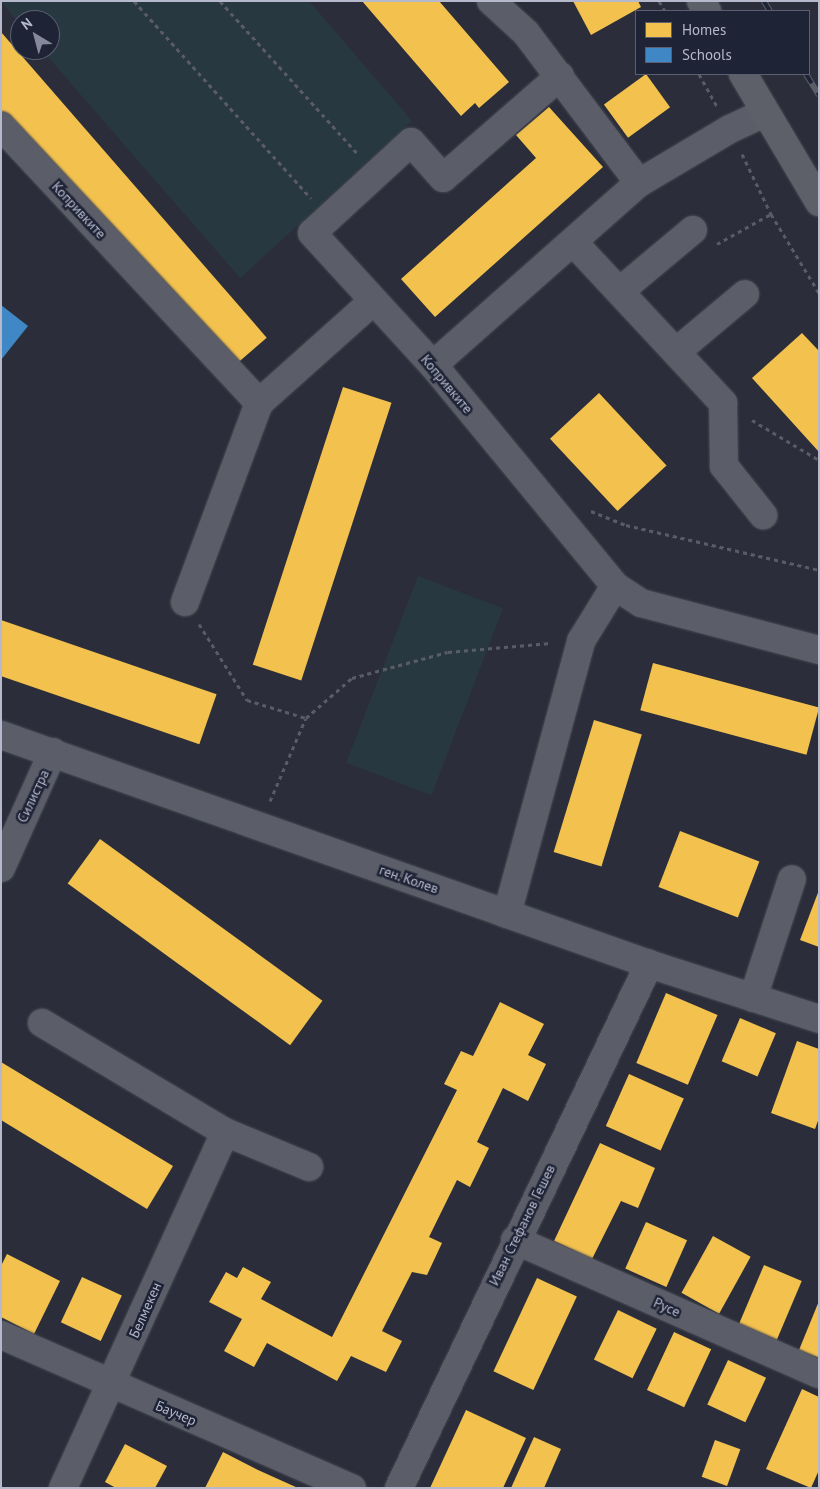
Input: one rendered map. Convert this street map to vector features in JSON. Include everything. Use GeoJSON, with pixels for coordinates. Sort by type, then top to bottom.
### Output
{"type":"FeatureCollection","features":[{"type":"Feature","properties":{"kind":"main road"},"geometry":{"type":"LineString","coordinates":[[743,75],[819,202]]}},
{"type":"Feature","properties":{"kind":"street"},"geometry":{"type":"LineString","coordinates":[[491,1],[526,32],[640,184]]}},
{"type":"Feature","properties":{"kind":"street"},"geometry":{"type":"LineString","coordinates":[[328,217],[411,142],[443,178],[560,76]]}},
{"type":"Feature","properties":{"kind":"street"},"geometry":{"type":"LineString","coordinates":[[433,365],[640,184],[730,129],[765,113]]}},
{"type":"Feature","properties":{"kind":"street","name":"Копривките"},"geometry":{"type":"LineString","coordinates":[[4,135],[259,403]]}},
{"type":"Feature","properties":{"kind":"street","name":"Копривките"},"geometry":{"type":"LineString","coordinates":[[328,217],[312,233],[433,365],[615,586],[641,603],[819,650]]}},
{"type":"Feature","properties":{"kind":"street"},"geometry":{"type":"LineString","coordinates":[[620,291],[690,233]]}},
{"type":"Feature","properties":{"kind":"street"},"geometry":{"type":"LineString","coordinates":[[574,243],[723,403],[724,466],[763,515]]}},
{"type":"Feature","properties":{"kind":"street"},"geometry":{"type":"LineString","coordinates":[[676,352],[745,294]]}},
{"type":"Feature","properties":{"kind":"street"},"geometry":{"type":"LineString","coordinates":[[185,602],[259,403],[373,301]]}},
{"type":"Feature","properties":{"kind":"street"},"geometry":{"type":"LineString","coordinates":[[507,914],[581,641],[615,586]]}},
{"type":"Feature","properties":{"kind":"street","name":"ген. Колев"},"geometry":{"type":"LineString","coordinates":[[1,735],[649,964],[819,1019]]}},
{"type":"Feature","properties":{"kind":"street","name":"Силистра"},"geometry":{"type":"LineString","coordinates":[[1,868],[53,752]]}},
{"type":"Feature","properties":{"kind":"street"},"geometry":{"type":"LineString","coordinates":[[753,998],[792,879]]}},
{"type":"Feature","properties":{"kind":"street","name":"Иван Стефанов Гешев"},"geometry":{"type":"LineString","coordinates":[[399,1488],[515,1240],[649,964]]}},
{"type":"Feature","properties":{"kind":"street"},"geometry":{"type":"LineString","coordinates":[[42,1023],[225,1132],[309,1167]]}},
{"type":"Feature","properties":{"kind":"street","name":"Белмекен"},"geometry":{"type":"LineString","coordinates":[[64,1488],[225,1132]]}},
{"type":"Feature","properties":{"kind":"street","name":"Русе"},"geometry":{"type":"LineString","coordinates":[[515,1240],[819,1374]]}},
{"type":"Feature","properties":{"kind":"street","name":"Баучер"},"geometry":{"type":"LineString","coordinates":[[1,1335],[110,1385],[352,1488]]}},
{"type":"Feature","properties":{"kind":"path"},"geometry":{"type":"LineString","coordinates":[[134,1],[328,217]]}},
{"type":"Feature","properties":{"kind":"path"},"geometry":{"type":"LineString","coordinates":[[220,1],[376,174]]}},
{"type":"Feature","properties":{"kind":"path"},"geometry":{"type":"LineString","coordinates":[[700,75],[730,129],[771,214],[819,293]]}},
{"type":"Feature","properties":{"kind":"path"},"geometry":{"type":"LineString","coordinates":[[690,233],[714,246],[771,214]]}},
{"type":"Feature","properties":{"kind":"path"},"geometry":{"type":"LineString","coordinates":[[723,403],[819,460]]}},
{"type":"Feature","properties":{"kind":"path"},"geometry":{"type":"LineString","coordinates":[[584,508],[626,526],[819,570]]}},
{"type":"Feature","properties":{"kind":"path"},"geometry":{"type":"LineString","coordinates":[[185,602],[247,700],[306,718]]}},
{"type":"Feature","properties":{"kind":"path"},"geometry":{"type":"LineString","coordinates":[[259,826],[306,718],[352,678],[448,652],[581,641]]}},
{"type":"Feature","properties":{"kind":"shaded area"},"geometry":{"type":"Polygon","coordinates":[[[1,1],[309,1],[412,121],[240,278],[51,60],[60,60],[60,10],[10,10],[10,12],[1,1]]]}},
{"type":"Feature","properties":{"kind":"shaded area"},"geometry":{"type":"Polygon","coordinates":[[[418,576],[503,609],[431,795],[346,763],[418,576]]]}},
{"type":"Feature","properties":{"kind":"building: Homes"},"geometry":{"type":"Polygon","coordinates":[[[362,1],[439,1],[509,82],[479,108],[475,103],[461,116],[362,1]]]}},
{"type":"Feature","properties":{"kind":"building: Homes"},"geometry":{"type":"Polygon","coordinates":[[[573,1],[638,1],[641,7],[591,35],[573,1]]]}},
{"type":"Feature","properties":{"kind":"building: Homes"},"geometry":{"type":"Polygon","coordinates":[[[1,32],[10,42],[10,60],[25,60],[267,338],[220,378],[1,127],[1,32]]]}},
{"type":"Feature","properties":{"kind":"building: Homes"},"geometry":{"type":"Polygon","coordinates":[[[647,75],[670,107],[628,138],[604,105],[647,75]]]}},
{"type":"Feature","properties":{"kind":"building: Homes"},"geometry":{"type":"Polygon","coordinates":[[[549,107],[603,167],[435,317],[401,279],[536,158],[516,135],[549,107]]]}},
{"type":"Feature","properties":{"kind":"building: Homes"},"geometry":{"type":"Polygon","coordinates":[[[802,333],[819,351],[819,452],[752,378],[802,333]]]}},
{"type":"Feature","properties":{"kind":"building: Homes"},"geometry":{"type":"Polygon","coordinates":[[[343,387],[392,403],[301,680],[253,665],[343,387]]]}},
{"type":"Feature","properties":{"kind":"building: Homes"},"geometry":{"type":"Polygon","coordinates":[[[599,393],[667,465],[618,511],[550,439],[599,393]]]}},
{"type":"Feature","properties":{"kind":"building: Homes"},"geometry":{"type":"Polygon","coordinates":[[[1,620],[217,694],[199,744],[1,676],[1,620]]]}},
{"type":"Feature","properties":{"kind":"building: Homes"},"geometry":{"type":"Polygon","coordinates":[[[653,663],[819,707],[806,755],[640,710],[653,663]]]}},
{"type":"Feature","properties":{"kind":"building: Homes"},"geometry":{"type":"Polygon","coordinates":[[[594,720],[642,735],[601,867],[554,852],[594,720]]]}},
{"type":"Feature","properties":{"kind":"building: Homes"},"geometry":{"type":"Polygon","coordinates":[[[680,831],[759,861],[738,917],[658,887],[680,831]]]}},
{"type":"Feature","properties":{"kind":"building: Homes"},"geometry":{"type":"Polygon","coordinates":[[[100,839],[322,1001],[290,1045],[68,883],[100,839]]]}},
{"type":"Feature","properties":{"kind":"building: Homes"},"geometry":{"type":"Polygon","coordinates":[[[819,890],[819,947],[800,940],[819,890]]]}},
{"type":"Feature","properties":{"kind":"building: Homes"},"geometry":{"type":"Polygon","coordinates":[[[666,993],[718,1015],[688,1085],[636,1063],[666,993]]]}},
{"type":"Feature","properties":{"kind":"building: Homes"},"geometry":{"type":"Polygon","coordinates":[[[500,1002],[544,1024],[528,1055],[546,1064],[528,1101],[503,1088],[477,1142],[489,1148],[470,1187],[457,1180],[429,1237],[442,1243],[427,1275],[412,1272],[382,1331],[402,1341],[386,1372],[351,1356],[337,1381],[267,1343],[254,1367],[224,1351],[242,1319],[209,1302],[226,1272],[237,1278],[243,1267],[271,1282],[261,1299],[332,1337],[457,1090],[444,1084],[461,1051],[473,1056],[500,1002]]]}},
{"type":"Feature","properties":{"kind":"building: Homes"},"geometry":{"type":"Polygon","coordinates":[[[740,1018],[776,1033],[758,1077],[722,1061],[740,1018]]]}},
{"type":"Feature","properties":{"kind":"building: Homes"},"geometry":{"type":"Polygon","coordinates":[[[797,1041],[819,1049],[819,1118],[815,1129],[771,1113],[797,1041]]]}},
{"type":"Feature","properties":{"kind":"building: Homes"},"geometry":{"type":"Polygon","coordinates":[[[1,1062],[173,1166],[147,1209],[1,1120],[1,1062]]]}},
{"type":"Feature","properties":{"kind":"building: Homes"},"geometry":{"type":"Polygon","coordinates":[[[629,1074],[684,1098],[661,1150],[606,1126],[629,1074]]]}},
{"type":"Feature","properties":{"kind":"building: Homes"},"geometry":{"type":"Polygon","coordinates":[[[600,1143],[655,1168],[638,1208],[621,1201],[592,1259],[554,1241],[600,1143]]]}},
{"type":"Feature","properties":{"kind":"building: Homes"},"geometry":{"type":"Polygon","coordinates":[[[646,1222],[687,1240],[666,1287],[625,1269],[646,1222]]]}},
{"type":"Feature","properties":{"kind":"building: Homes"},"geometry":{"type":"Polygon","coordinates":[[[713,1236],[751,1257],[719,1314],[681,1293],[713,1236]]]}},
{"type":"Feature","properties":{"kind":"building: Homes"},"geometry":{"type":"Polygon","coordinates":[[[7,1254],[60,1281],[34,1334],[1,1317],[1,1266],[7,1254]]]}},
{"type":"Feature","properties":{"kind":"building: Homes"},"geometry":{"type":"Polygon","coordinates":[[[764,1265],[802,1281],[777,1340],[739,1324],[764,1265]]]}},
{"type":"Feature","properties":{"kind":"building: Homes"},"geometry":{"type":"Polygon","coordinates":[[[82,1277],[122,1296],[101,1341],[61,1322],[82,1277]]]}},
{"type":"Feature","properties":{"kind":"building: Homes"},"geometry":{"type":"Polygon","coordinates":[[[537,1278],[577,1297],[533,1390],[493,1371],[537,1278]]]}},
{"type":"Feature","properties":{"kind":"building: Homes"},"geometry":{"type":"Polygon","coordinates":[[[819,1301],[819,1358],[799,1350],[819,1301]]]}},
{"type":"Feature","properties":{"kind":"building: Homes"},"geometry":{"type":"Polygon","coordinates":[[[618,1310],[657,1329],[633,1378],[594,1359],[618,1310]]]}},
{"type":"Feature","properties":{"kind":"building: Homes"},"geometry":{"type":"Polygon","coordinates":[[[674,1332],[711,1349],[684,1407],[647,1390],[674,1332]]]}},
{"type":"Feature","properties":{"kind":"building: Homes"},"geometry":{"type":"Polygon","coordinates":[[[728,1360],[766,1378],[745,1422],[707,1404],[728,1360]]]}},
{"type":"Feature","properties":{"kind":"building: Homes"},"geometry":{"type":"Polygon","coordinates":[[[802,1389],[819,1397],[819,1470],[811,1488],[766,1469],[802,1389]]]}},
{"type":"Feature","properties":{"kind":"building: Homes"},"geometry":{"type":"Polygon","coordinates":[[[466,1410],[526,1438],[503,1488],[430,1488],[466,1410]]]}},
{"type":"Feature","properties":{"kind":"building: Homes"},"geometry":{"type":"Polygon","coordinates":[[[534,1437],[561,1449],[544,1488],[511,1488],[534,1437]]]}},
{"type":"Feature","properties":{"kind":"building: Homes"},"geometry":{"type":"Polygon","coordinates":[[[715,1440],[740,1449],[727,1486],[702,1477],[715,1440]]]}},
{"type":"Feature","properties":{"kind":"building: Homes"},"geometry":{"type":"Polygon","coordinates":[[[125,1444],[167,1466],[155,1488],[116,1488],[105,1482],[125,1444]]]}},
{"type":"Feature","properties":{"kind":"building: Homes"},"geometry":{"type":"Polygon","coordinates":[[[223,1452],[258,1470],[298,1488],[205,1488],[223,1452]]]}},
{"type":"Feature","properties":{"kind":"building: Schools"},"geometry":{"type":"Polygon","coordinates":[[[1,305],[28,326],[1,360],[1,305]]]}},
{"type":"Feature","properties":{"kind":"railway"},"geometry":{"type":"LineString","coordinates":[[764,1],[769,10]]}},
{"type":"Feature","properties":{"kind":"railway"},"geometry":{"type":"LineString","coordinates":[[807,75],[819,95]]}}]}
